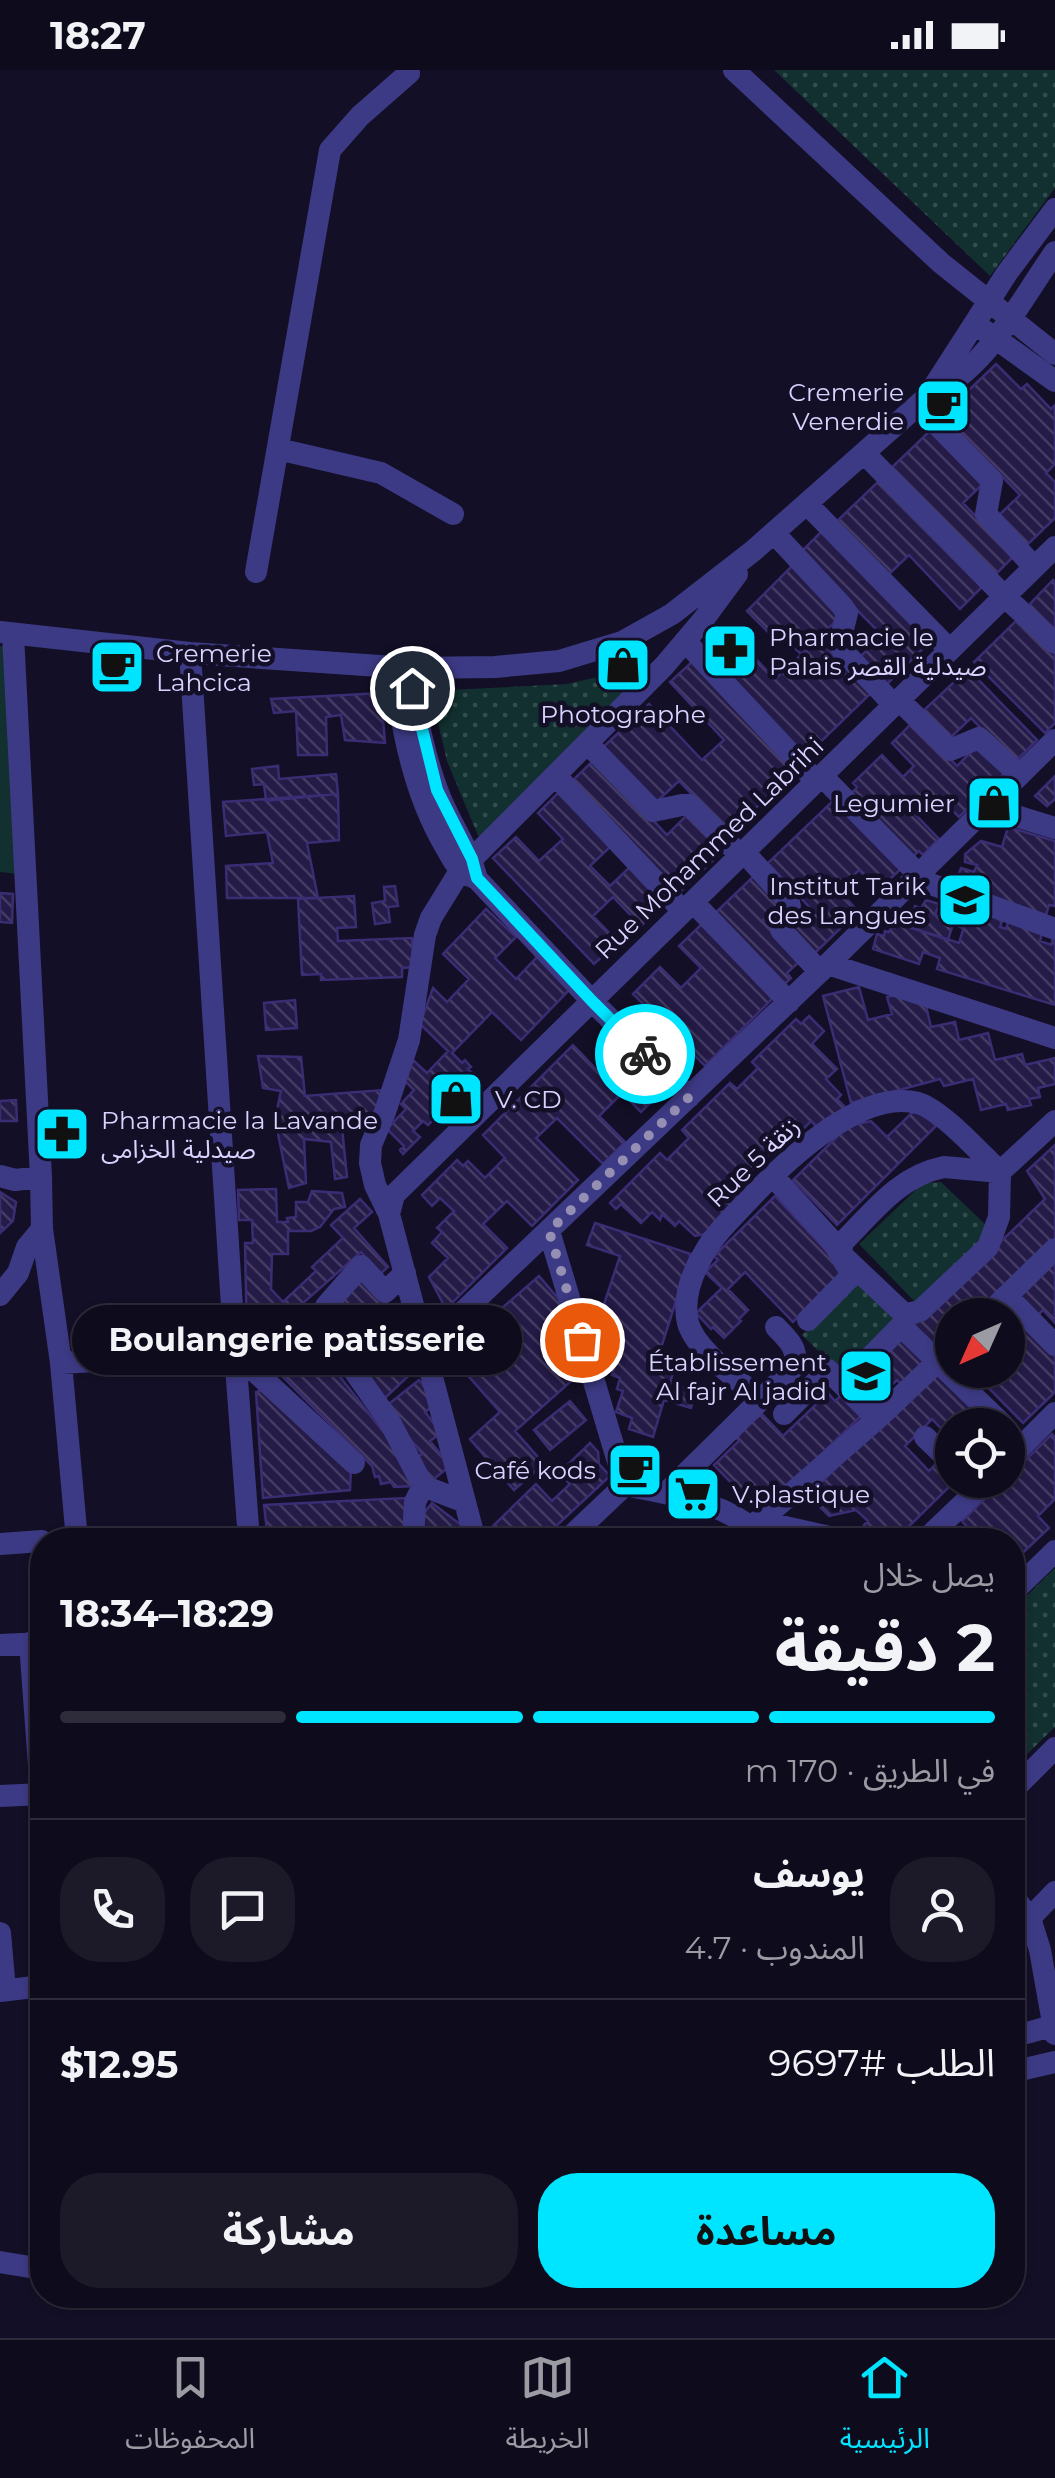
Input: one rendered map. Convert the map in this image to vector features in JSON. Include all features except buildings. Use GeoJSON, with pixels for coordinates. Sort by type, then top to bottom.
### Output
{"type":"FeatureCollection","features":[{"type":"Feature","properties":{"kind":"street"},"geometry":{"type":"LineString","coordinates":[[256,572],[330,150],[408,70]]}},
{"type":"Feature","properties":{"kind":"street"},"geometry":{"type":"LineString","coordinates":[[734,70],[941,263],[1055,354]]}},
{"type":"Feature","properties":{"kind":"street"},"geometry":{"type":"LineString","coordinates":[[922,401],[1055,209]]}},
{"type":"Feature","properties":{"kind":"street"},"geometry":{"type":"LineString","coordinates":[[0,1296],[18,1273],[34,1238],[41,1178],[6,633],[190,653],[402,668],[495,667],[559,661],[622,642],[672,614],[753,551],[922,401],[951,382],[997,340],[1055,252]]}},
{"type":"Feature","properties":{"kind":"street"},"geometry":{"type":"LineString","coordinates":[[974,322],[1055,380]]}},
{"type":"Feature","properties":{"kind":"street"},"geometry":{"type":"LineString","coordinates":[[922,401],[992,482],[986,514],[1034,567]]}},
{"type":"Feature","properties":{"kind":"street"},"geometry":{"type":"LineString","coordinates":[[278,449],[382,473],[453,514]]}},
{"type":"Feature","properties":{"kind":"street"},"geometry":{"type":"LineString","coordinates":[[864,453],[1055,643]]}},
{"type":"Feature","properties":{"kind":"street"},"geometry":{"type":"LineString","coordinates":[[807,504],[950,650]]}},
{"type":"Feature","properties":{"kind":"street"},"geometry":{"type":"LineString","coordinates":[[774,533],[847,614],[840,641],[843,650],[950,750],[979,738],[1020,775]]}},
{"type":"Feature","properties":{"kind":"street","name":"Rue Mohammed Labrihi"},"geometry":{"type":"LineString","coordinates":[[390,1214],[390,1204],[400,1188],[1055,546]]}},
{"type":"Feature","properties":{"kind":"street"},"geometry":{"type":"LineString","coordinates":[[472,1528],[428,1345],[390,1214],[375,1185],[370,1163],[372,1145],[408,1040],[425,936],[431,918],[470,869],[664,666],[753,551]]}},
{"type":"Feature","properties":{"kind":"street"},"geometry":{"type":"LineString","coordinates":[[685,641],[916,876],[1055,929]]}},
{"type":"Feature","properties":{"kind":"street"},"geometry":{"type":"LineString","coordinates":[[190,653],[248,1528]]}},
{"type":"Feature","properties":{"kind":"street"},"geometry":{"type":"LineString","coordinates":[[402,668],[437,790],[470,869],[592,1001],[689,1097]]}},
{"type":"Feature","properties":{"kind":"street"},"geometry":{"type":"LineString","coordinates":[[428,1345],[789,1002],[1055,740]]}},
{"type":"Feature","properties":{"kind":"street"},"geometry":{"type":"LineString","coordinates":[[588,744],[654,811],[690,805],[742,854],[789,902],[780,925],[782,930],[824,968],[1055,1038]]}},
{"type":"Feature","properties":{"kind":"street"},"geometry":{"type":"LineString","coordinates":[[556,776],[789,1002]]}},
{"type":"Feature","properties":{"kind":"street"},"geometry":{"type":"LineString","coordinates":[[987,807],[1055,828]]}},
{"type":"Feature","properties":{"kind":"street","name":"Rue 5 زنقة"},"geometry":{"type":"LineString","coordinates":[[761,1400],[701,1346],[692,1334],[686,1312],[691,1281],[708,1246],[772,1174],[832,1126],[892,1102],[918,1104],[938,1114],[1000,1172]]}},
{"type":"Feature","properties":{"kind":"street"},"geometry":{"type":"LineString","coordinates":[[1000,1172],[944,1167],[918,1174],[903,1182],[843,1242],[842,1252],[901,1311],[920,1311],[988,1247],[999,1218],[1000,1172],[1055,1121]]}},
{"type":"Feature","properties":{"kind":"street"},"geometry":{"type":"LineString","coordinates":[[772,1174],[833,1242],[854,1273],[808,1320]]}},
{"type":"Feature","properties":{"kind":"street"},"geometry":{"type":"LineString","coordinates":[[0,1176],[15,1180],[41,1178]]}},
{"type":"Feature","properties":{"kind":"street"},"geometry":{"type":"LineString","coordinates":[[549,1231],[625,1485]]}},
{"type":"Feature","properties":{"kind":"street"},"geometry":{"type":"LineString","coordinates":[[0,1260],[34,1238]]}},
{"type":"Feature","properties":{"kind":"street"},"geometry":{"type":"LineString","coordinates":[[34,1238],[61,1363],[69,1528]]}},
{"type":"Feature","properties":{"kind":"street"},"geometry":{"type":"LineString","coordinates":[[1055,1249],[1007,1296],[1055,1345]]}},
{"type":"Feature","properties":{"kind":"street"},"geometry":{"type":"LineString","coordinates":[[405,1273],[384,1292],[361,1266],[326,1306],[349,1335],[352,1368],[390,1422],[423,1486],[465,1502]]}},
{"type":"Feature","properties":{"kind":"street"},"geometry":{"type":"LineString","coordinates":[[843,1381],[901,1326],[935,1348]]}},
{"type":"Feature","properties":{"kind":"street"},"geometry":{"type":"LineString","coordinates":[[666,1494],[794,1367],[794,1347],[776,1327]]}},
{"type":"Feature","properties":{"kind":"street"},"geometry":{"type":"LineString","coordinates":[[428,1345],[444,1380],[482,1528]]}},
{"type":"Feature","properties":{"kind":"street"},"geometry":{"type":"LineString","coordinates":[[61,1363],[234,1353],[354,1464]]}},
{"type":"Feature","properties":{"kind":"street"},"geometry":{"type":"LineString","coordinates":[[759,1528],[935,1364]]}},
{"type":"Feature","properties":{"kind":"street"},"geometry":{"type":"LineString","coordinates":[[784,1414],[828,1370],[877,1418]]}},
{"type":"Feature","properties":{"kind":"street"},"geometry":{"type":"LineString","coordinates":[[970,1388],[986,1408]]}},
{"type":"Feature","properties":{"kind":"street"},"geometry":{"type":"LineString","coordinates":[[1025,1431],[1055,1413]]}},
{"type":"Feature","properties":{"kind":"street"},"geometry":{"type":"LineString","coordinates":[[926,1436],[935,1445]]}},
{"type":"Feature","properties":{"kind":"street"},"geometry":{"type":"LineString","coordinates":[[625,1485],[697,1501],[756,1528]]}},
{"type":"Feature","properties":{"kind":"street"},"geometry":{"type":"LineString","coordinates":[[580,1528],[625,1485]]}},
{"type":"Feature","properties":{"kind":"street"},"geometry":{"type":"LineString","coordinates":[[413,1528],[414,1502],[423,1486]]}},
{"type":"Feature","properties":{"kind":"street"},"geometry":{"type":"LineString","coordinates":[[936,1528],[965,1498]]}},
{"type":"Feature","properties":{"kind":"street"},"geometry":{"type":"LineString","coordinates":[[0,1544],[30,1542]]}},
{"type":"Feature","properties":{"kind":"street"},"geometry":{"type":"LineString","coordinates":[[1025,1580],[1055,1551]]}},
{"type":"Feature","properties":{"kind":"street"},"geometry":{"type":"LineString","coordinates":[[0,1645],[30,1643]]}},
{"type":"Feature","properties":{"kind":"street"},"geometry":{"type":"LineString","coordinates":[[1025,1778],[1055,1748]]}},
{"type":"Feature","properties":{"kind":"street"},"geometry":{"type":"LineString","coordinates":[[0,1796],[30,1795]]}},
{"type":"Feature","properties":{"kind":"street"},"geometry":{"type":"LineString","coordinates":[[1030,1918],[1055,1892]]}},
{"type":"Feature","properties":{"kind":"street"},"geometry":{"type":"LineString","coordinates":[[1025,1912],[1040,1950],[1054,2030],[1025,2035]]}},
{"type":"Feature","properties":{"kind":"street"},"geometry":{"type":"LineString","coordinates":[[0,1933],[2,1990],[30,1987]]}},
{"type":"Feature","properties":{"kind":"street"},"geometry":{"type":"LineString","coordinates":[[1025,2069],[1055,2062]]}},
{"type":"Feature","properties":{"kind":"street"},"geometry":{"type":"LineString","coordinates":[[0,2262],[30,2267]]}},
{"type":"Feature","properties":{"kind":"green space"},"geometry":{"type":"Polygon","coordinates":[[[774,70],[1055,70],[1055,188],[990,276],[774,70]]]}},
{"type":"Feature","properties":{"kind":"green space"},"geometry":{"type":"Polygon","coordinates":[[[0,646],[4,647],[18,874],[0,872],[0,646]]]}},
{"type":"Feature","properties":{"kind":"green space"},"geometry":{"type":"Polygon","coordinates":[[[653,664],[479,838],[447,761],[434,706],[449,690],[567,684],[653,664]]]}},
{"type":"Feature","properties":{"kind":"green space"},"geometry":{"type":"Polygon","coordinates":[[[941,1182],[990,1229],[919,1306],[859,1244],[923,1183],[941,1182]]]}},
{"type":"Feature","properties":{"kind":"green space"},"geometry":{"type":"Polygon","coordinates":[[[858,1276],[902,1314],[843,1375],[802,1335],[858,1276]]]}},
{"type":"Feature","properties":{"kind":"green space"},"geometry":{"type":"Polygon","coordinates":[[[1055,1568],[1055,1727],[1025,1756],[1025,1597],[1055,1568]]]}},
{"type":"Feature","properties":{"kind":"way so far"},"geometry":{"type":"LineString","coordinates":[[582,1340],[549,1231],[689,1097],[645,1054]]}},
{"type":"Feature","properties":{"kind":"place","name":"Cremerie Venerdie"},"geometry":{"type":"Point","coordinates":[943,406]}},
{"type":"Feature","properties":{"kind":"place","name":"Pharmacie le Palais صيدلية القصر"},"geometry":{"type":"Point","coordinates":[730,651]}},
{"type":"Feature","properties":{"kind":"place","name":"Photographe"},"geometry":{"type":"Point","coordinates":[623,665]}},
{"type":"Feature","properties":{"kind":"place","name":"Cremerie Lahcica"},"geometry":{"type":"Point","coordinates":[117,667]}},
{"type":"Feature","properties":{"kind":"place","name":"Legumier"},"geometry":{"type":"Point","coordinates":[994,803]}},
{"type":"Feature","properties":{"kind":"place","name":"Institut Tarik des Langues"},"geometry":{"type":"Point","coordinates":[965,900]}},
{"type":"Feature","properties":{"kind":"place","name":"V. CD"},"geometry":{"type":"Point","coordinates":[456,1099]}},
{"type":"Feature","properties":{"kind":"place","name":"Pharmacie la Lavande صيدلية الخزامى"},"geometry":{"type":"Point","coordinates":[62,1134]}},
{"type":"Feature","properties":{"kind":"place","name":"Boulangerie patisserie"},"geometry":{"type":"Point","coordinates":[582,1340]}},
{"type":"Feature","properties":{"kind":"place","name":"Établissement Al fajr Al jadid"},"geometry":{"type":"Point","coordinates":[866,1376]}},
{"type":"Feature","properties":{"kind":"place","name":"Café kods"},"geometry":{"type":"Point","coordinates":[635,1470]}},
{"type":"Feature","properties":{"kind":"place","name":"V.plastique"},"geometry":{"type":"Point","coordinates":[693,1494]}},
{"type":"Feature","properties":{"kind":"route"},"geometry":{"type":"LineString","coordinates":[[412,688],[437,790],[472,859],[477,878],[645,1054]]}}]}
